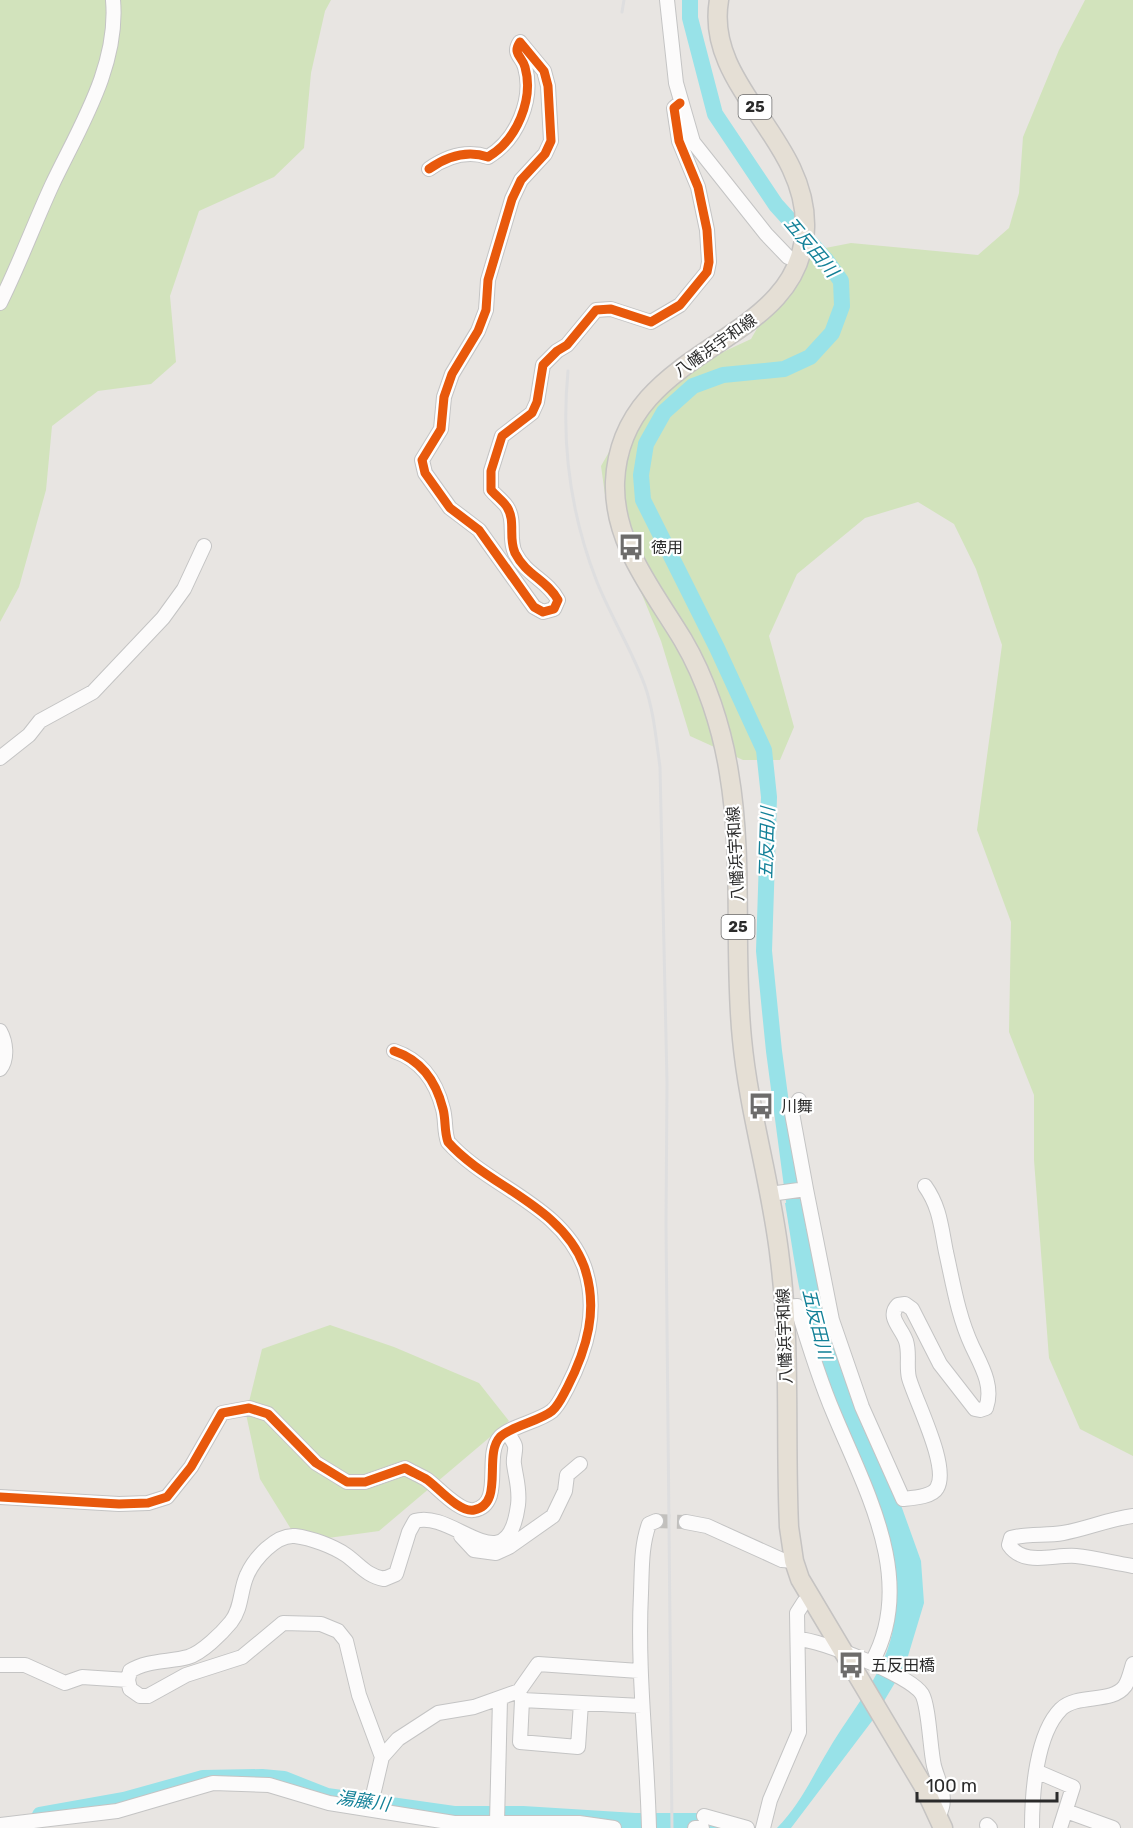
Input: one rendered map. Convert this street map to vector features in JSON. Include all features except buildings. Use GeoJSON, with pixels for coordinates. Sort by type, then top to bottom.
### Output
{"type":"FeatureCollection","features":[{"type":"Feature","properties":{"kind":"main road","name":"八幡浜宇和線"},"geometry":{"type":"LineString","coordinates":[[719,0],[716,19],[725,59],[788,159],[801,188],[805,211],[801,257],[779,296],[766,309],[681,366],[638,410],[627,430],[615,482],[617,509],[626,543],[653,597],[683,640],[700,674],[729,770],[735,822],[742,1041],[754,1122],[775,1193],[784,1306],[789,1527],[794,1561],[811,1598],[941,1821]]}},
{"type":"Feature","properties":{"kind":"street"},"geometry":{"type":"LineString","coordinates":[[0,303],[100,81],[115,18],[113,0]]}},
{"type":"Feature","properties":{"kind":"street"},"geometry":{"type":"LineString","coordinates":[[667,0],[672,57],[680,103],[693,142],[766,234],[788,257],[801,257]]}},
{"type":"Feature","properties":{"kind":"street"},"geometry":{"type":"LineString","coordinates":[[429,170],[441,161],[461,155],[479,154],[488,157],[511,135],[521,119],[526,102],[525,65],[517,55],[516,47],[520,42],[544,71],[548,87],[551,141],[545,154],[521,180],[512,199],[500,235],[497,259],[485,293],[486,310],[478,331],[452,374],[444,397],[441,429],[422,460],[426,472],[450,508],[479,530],[534,607],[543,612],[554,609],[558,600],[552,590],[525,570],[514,551],[511,542],[511,519],[507,508],[491,490],[491,471],[502,436],[531,413],[537,402],[543,365],[556,351],[567,345],[596,310],[611,309],[651,322],[680,305],[707,272],[709,262],[705,219],[698,187],[679,141],[674,108],[680,103]]}},
{"type":"Feature","properties":{"kind":"street"},"geometry":{"type":"LineString","coordinates":[[0,758],[29,735],[40,722],[93,692],[163,618],[184,589],[204,546]]}},
{"type":"Feature","properties":{"kind":"street"},"geometry":{"type":"LineString","coordinates":[[0,1031],[5,1043],[5,1058],[0,1069]]}},
{"type":"Feature","properties":{"kind":"street"},"geometry":{"type":"LineString","coordinates":[[0,1497],[119,1504],[148,1503],[167,1497],[191,1467],[222,1413],[249,1408],[268,1414],[316,1463],[337,1478],[355,1483],[405,1468],[426,1479],[462,1507],[474,1510],[489,1499],[495,1449],[500,1437],[552,1412],[568,1385],[587,1342],[591,1322],[589,1281],[573,1247],[543,1213],[469,1161],[448,1142],[444,1110],[432,1079],[420,1065],[408,1056],[394,1051]]}},
{"type":"Feature","properties":{"kind":"street"},"geometry":{"type":"LineString","coordinates":[[799,1100],[792,1113],[832,1320],[862,1407],[903,1499],[932,1493],[938,1488],[940,1479],[932,1435],[909,1378],[908,1345],[893,1317],[898,1305],[905,1305],[912,1309],[940,1364],[975,1409],[986,1408],[989,1400],[983,1370],[970,1343],[956,1299],[936,1202],[925,1186]]}},
{"type":"Feature","properties":{"kind":"street"},"geometry":{"type":"LineString","coordinates":[[775,1193],[805,1189]]}},
{"type":"Feature","properties":{"kind":"street"},"geometry":{"type":"LineString","coordinates":[[784,1306],[797,1306],[817,1373],[860,1473],[887,1552],[890,1603],[880,1647],[873,1664]]}},
{"type":"Feature","properties":{"kind":"street"},"geometry":{"type":"LineString","coordinates":[[382,1756],[359,1695],[346,1641],[338,1631],[321,1624],[283,1623],[242,1657],[186,1675],[148,1696],[140,1696],[130,1689],[128,1680],[130,1671],[135,1667],[191,1656],[222,1631],[238,1610],[247,1575],[257,1560],[285,1536],[296,1536],[328,1545],[346,1555],[366,1573],[384,1579],[396,1574],[409,1532],[416,1521],[425,1518],[440,1521],[480,1542],[491,1544],[501,1540],[513,1525],[520,1489],[514,1464],[515,1445],[508,1434]]}},
{"type":"Feature","properties":{"kind":"street"},"geometry":{"type":"LineString","coordinates":[[456,1530],[474,1550],[496,1553],[509,1547],[553,1516],[566,1491],[567,1475],[580,1464]]}},
{"type":"Feature","properties":{"kind":"street"},"geometry":{"type":"LineString","coordinates":[[1133,1516],[1065,1532],[1040,1536],[1020,1535],[1011,1538],[1009,1545],[1014,1553],[1024,1557],[1047,1559],[1075,1556],[1133,1566]]}},
{"type":"Feature","properties":{"kind":"street"},"geometry":{"type":"LineString","coordinates":[[649,1824],[639,1671],[644,1540],[649,1524],[656,1521]]}},
{"type":"Feature","properties":{"kind":"street"},"geometry":{"type":"LineString","coordinates":[[686,1522],[707,1526],[783,1560],[794,1561]]}},
{"type":"Feature","properties":{"kind":"street"},"geometry":{"type":"LineString","coordinates":[[768,1827],[770,1800],[799,1732],[797,1613],[804,1602],[811,1598]]}},
{"type":"Feature","properties":{"kind":"street"},"geometry":{"type":"LineString","coordinates":[[798,1639],[842,1651],[873,1664],[907,1681],[922,1694],[927,1710],[928,1734],[944,1794],[941,1821]]}},
{"type":"Feature","properties":{"kind":"street"},"geometry":{"type":"LineString","coordinates":[[1032,1828],[1032,1806],[1045,1735],[1050,1724],[1062,1708],[1082,1699],[1117,1693],[1126,1685],[1133,1664]]}},
{"type":"Feature","properties":{"kind":"street"},"geometry":{"type":"LineString","coordinates":[[0,1665],[25,1665],[64,1683],[82,1677],[128,1680]]}},
{"type":"Feature","properties":{"kind":"street"},"geometry":{"type":"LineString","coordinates":[[581,1703],[578,1747],[520,1742],[521,1695],[538,1665],[639,1671]]}},
{"type":"Feature","properties":{"kind":"street"},"geometry":{"type":"LineString","coordinates":[[370,1803],[382,1756],[398,1739],[438,1713],[521,1695],[581,1703],[642,1706]]}},
{"type":"Feature","properties":{"kind":"street"},"geometry":{"type":"LineString","coordinates":[[496,1817],[500,1699]]}},
{"type":"Feature","properties":{"kind":"street"},"geometry":{"type":"LineString","coordinates":[[1038,1772],[1073,1787],[1060,1828]]}},
{"type":"Feature","properties":{"kind":"street"},"geometry":{"type":"LineString","coordinates":[[0,1825],[117,1811],[213,1784],[269,1785],[328,1803],[370,1803],[454,1825],[496,1817],[614,1828]]}},
{"type":"Feature","properties":{"kind":"street"},"geometry":{"type":"LineString","coordinates":[[1066,1811],[1106,1827]]}},
{"type":"Feature","properties":{"kind":"street"},"geometry":{"type":"LineString","coordinates":[[695,1828],[703,1822],[747,1828]]}},
{"type":"Feature","properties":{"kind":"green space"},"geometry":{"type":"Polygon","coordinates":[[[0,0],[331,0],[325,11],[311,73],[304,148],[274,177],[199,211],[170,296],[176,362],[151,384],[98,391],[52,426],[46,490],[19,587],[0,622],[0,0]]]}},
{"type":"Feature","properties":{"kind":"green space"},"geometry":{"type":"Polygon","coordinates":[[[1085,0],[1133,0],[1133,1456],[1080,1429],[1049,1358],[1034,1160],[1034,1095],[1009,1032],[1011,922],[977,830],[1002,645],[976,569],[954,524],[918,502],[865,518],[797,574],[769,636],[794,727],[780,760],[743,760],[690,736],[661,641],[607,509],[601,466],[628,419],[682,371],[751,339],[800,253],[851,243],[978,255],[1009,228],[1019,193],[1023,137],[1059,50],[1085,0]]]}},
{"type":"Feature","properties":{"kind":"green space"},"geometry":{"type":"Polygon","coordinates":[[[330,1325],[394,1347],[479,1383],[509,1421],[379,1531],[299,1542],[260,1479],[246,1414],[262,1349],[330,1325]]]}},
{"type":"Feature","properties":{"kind":"water"},"geometry":{"type":"Polygon","coordinates":[[[805,1199],[849,1388],[902,1508],[921,1561],[924,1603],[905,1666],[872,1721],[791,1828],[777,1828],[799,1800],[837,1735],[874,1679],[888,1650],[892,1634],[895,1596],[891,1558],[882,1518],[821,1363],[801,1297],[785,1203],[805,1199]]]}},
{"type":"Feature","properties":{"kind":"waterway","name":"五反田川"},"geometry":{"type":"LineString","coordinates":[[690,0],[690,18],[715,114],[776,205],[826,260],[841,281],[842,306],[832,333],[810,357],[784,369],[723,375],[693,386],[664,412],[646,444],[641,475],[643,500],[717,648],[764,750],[769,797],[764,951],[774,1051],[797,1224]]}},
{"type":"Feature","properties":{"kind":"waterway","name":"湯藤川"},"geometry":{"type":"LineString","coordinates":[[40,1815],[124,1800],[203,1778],[262,1777],[284,1779],[327,1796],[454,1814],[523,1814],[635,1821],[705,1821],[715,1824]]}},
{"type":"Feature","properties":{"kind":"tunnel"},"geometry":{"type":"LineString","coordinates":[[656,1521],[686,1522]]}},
{"type":"Feature","properties":{"kind":"railway"},"geometry":{"type":"LineString","coordinates":[[622,12],[624,0]]}},
{"type":"Feature","properties":{"kind":"railway"},"geometry":{"type":"LineString","coordinates":[[568,371],[567,451],[580,530],[597,582],[645,686],[653,716],[660,767],[667,1082],[666,1225],[672,1828]]}},
{"type":"Feature","properties":{"kind":"cycle path"},"geometry":{"type":"LineString","coordinates":[[429,169],[457,156],[472,154],[488,157],[498,150],[515,129],[521,118],[527,92],[525,67],[517,52],[520,42],[544,71],[548,86],[551,141],[545,154],[521,180],[512,199],[488,280],[486,310],[478,331],[452,374],[444,397],[441,429],[422,460],[425,473],[450,508],[479,530],[534,607],[543,612],[554,609],[558,600],[548,587],[525,567],[515,553],[510,512],[491,490],[491,471],[502,436],[532,413],[537,402],[543,365],[567,345],[596,310],[611,309],[651,322],[680,305],[707,272],[709,262],[707,230],[698,187],[679,141],[674,108],[680,103]]}},
{"type":"Feature","properties":{"kind":"cycle path"},"geometry":{"type":"LineString","coordinates":[[0,1497],[119,1504],[148,1503],[167,1497],[191,1467],[222,1413],[249,1408],[268,1414],[316,1463],[347,1482],[365,1482],[405,1468],[426,1479],[448,1498],[468,1510],[483,1506],[489,1499],[493,1455],[500,1437],[552,1411],[561,1400],[574,1373],[589,1328],[588,1282],[584,1266],[573,1245],[559,1227],[464,1158],[448,1142],[443,1109],[432,1081],[420,1066],[394,1051]]}},
{"type":"Feature","properties":{"kind":"place","name":"徳用"},"geometry":{"type":"Point","coordinates":[631,547]}},
{"type":"Feature","properties":{"kind":"place","name":"川舞"},"geometry":{"type":"Point","coordinates":[761,1106]}},
{"type":"Feature","properties":{"kind":"place","name":"五反田橋"},"geometry":{"type":"Point","coordinates":[851,1665]}}]}
